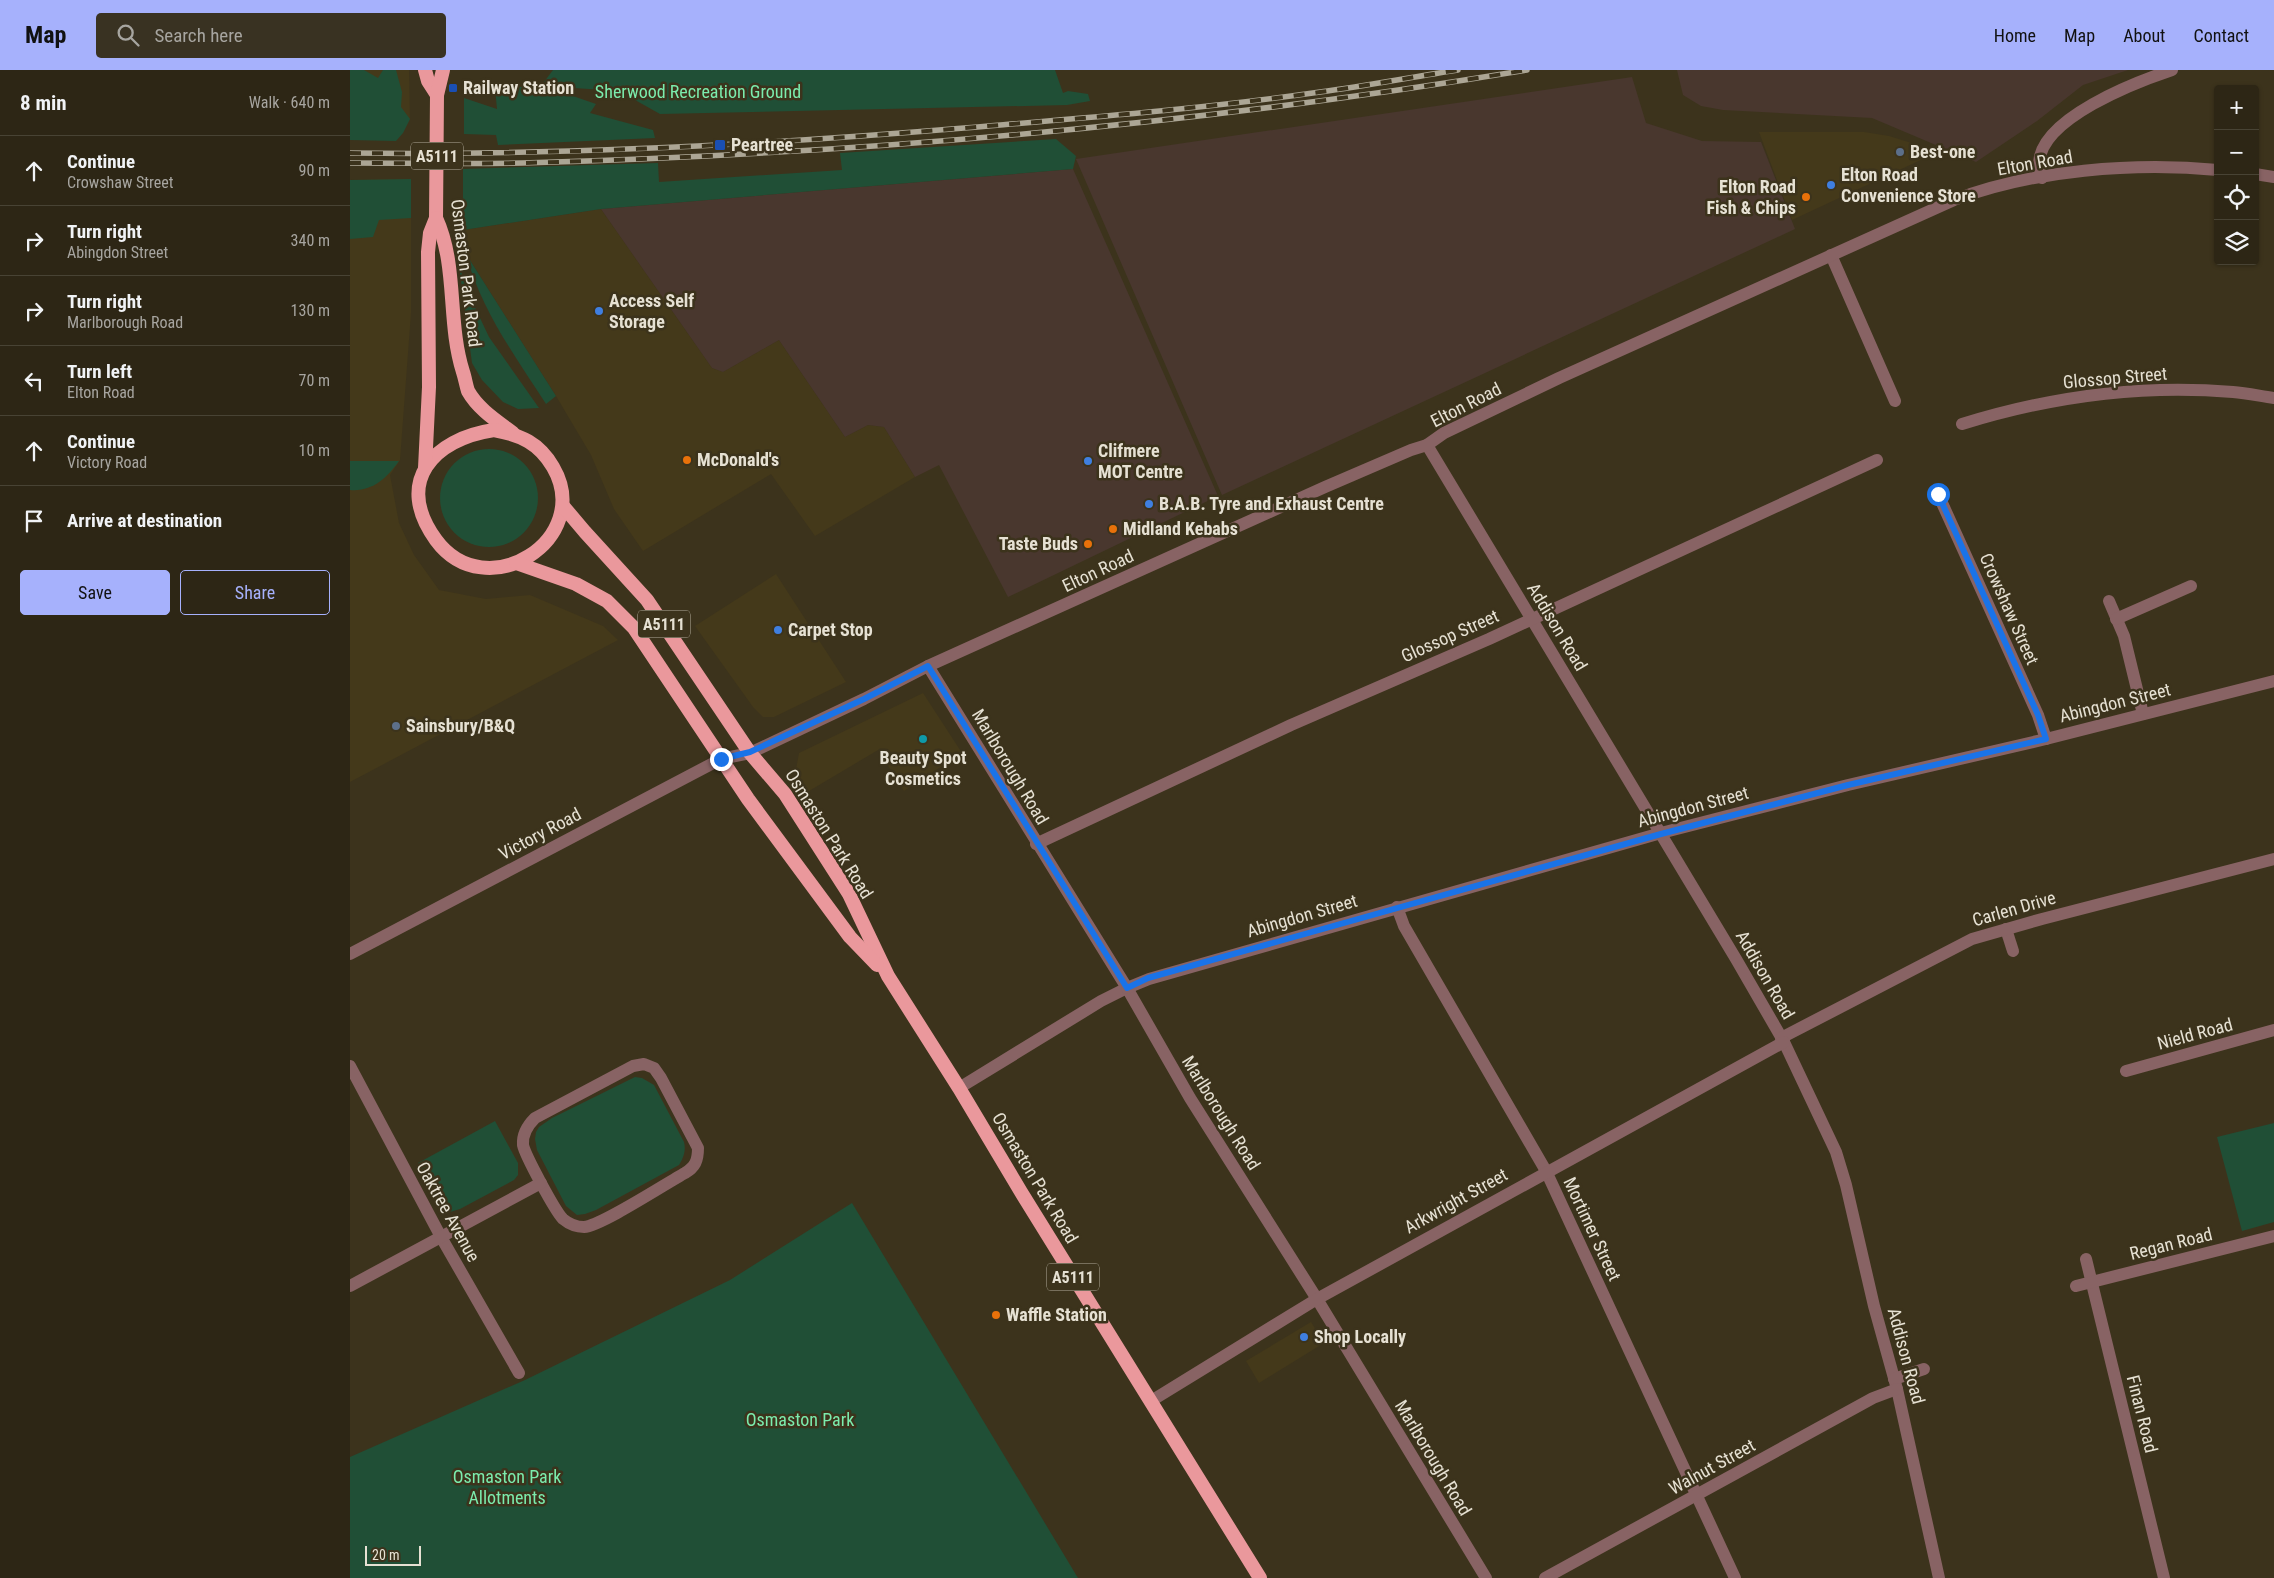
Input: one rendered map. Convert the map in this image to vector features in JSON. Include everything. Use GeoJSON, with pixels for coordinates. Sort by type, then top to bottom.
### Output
{"type":"FeatureCollection","features":[{"type":"Feature","properties":{"kind":"highway","name":"Osmaston Park Road"},"geometry":{"type":"LineString","coordinates":[[425,70],[428,81],[437,95]]}},
{"type":"Feature","properties":{"kind":"highway","name":"Osmaston Park Road"},"geometry":{"type":"LineString","coordinates":[[442,70],[437,95],[436,218],[443,233],[447,255],[457,355],[468,391],[484,410],[514,433],[534,443],[550,462],[563,490],[561,516],[548,538],[539,548],[516,563],[496,568],[479,568],[464,564],[441,546],[428,529],[419,503],[419,491],[425,469],[435,455],[459,438],[494,430],[514,433]]}},
{"type":"Feature","properties":{"kind":"highway","name":"A5111"},"geometry":{"type":"LineString","coordinates":[[425,469],[428,387],[428,252],[430,233],[436,218]]}},
{"type":"Feature","properties":{"kind":"highway","name":"Osmaston Park Road"},"geometry":{"type":"LineString","coordinates":[[563,506],[647,600],[750,752],[785,794],[849,894],[888,976],[959,1088],[1021,1192],[1260,1578]]}},
{"type":"Feature","properties":{"kind":"highway","name":"Osmaston Park Road"},"geometry":{"type":"LineString","coordinates":[[516,563],[576,584],[607,601],[634,628],[696,718],[721,759],[850,937],[888,976]]}},
{"type":"Feature","properties":{"kind":"street"},"geometry":{"type":"LineString","coordinates":[[2042,178],[2039,162],[2048,140],[2059,126],[2118,91],[2172,70]]}},
{"type":"Feature","properties":{"kind":"street","name":"Elton Road"},"geometry":{"type":"LineString","coordinates":[[750,752],[864,699],[928,666],[1325,487],[1427,445],[1444,433],[1559,378],[1973,193],[2042,178],[2120,168],[2159,166],[2214,170]]}},
{"type":"Feature","properties":{"kind":"street"},"geometry":{"type":"LineString","coordinates":[[2259,175],[2274,177]]}},
{"type":"Feature","properties":{"kind":"street"},"geometry":{"type":"LineString","coordinates":[[1831,255],[1895,401]]}},
{"type":"Feature","properties":{"kind":"street","name":"Glossop Street"},"geometry":{"type":"LineString","coordinates":[[1962,424],[2020,407],[2096,395],[2195,390],[2234,392],[2274,398]]}},
{"type":"Feature","properties":{"kind":"street","name":"Addison Road"},"geometry":{"type":"LineString","coordinates":[[1427,445],[1661,834],[1782,1040],[1836,1152],[1846,1185],[1874,1306],[1896,1384],[1939,1578]]}},
{"type":"Feature","properties":{"kind":"street","name":"Glossop Street"},"geometry":{"type":"LineString","coordinates":[[1036,844],[1291,725],[1532,619],[1877,460]]}},
{"type":"Feature","properties":{"kind":"street","name":"Crowshaw Street"},"geometry":{"type":"LineString","coordinates":[[1938,494],[2038,715],[2046,739]]}},
{"type":"Feature","properties":{"kind":"street"},"geometry":{"type":"LineString","coordinates":[[2116,619],[2191,586]]}},
{"type":"Feature","properties":{"kind":"street"},"geometry":{"type":"LineString","coordinates":[[2109,601],[2124,636],[2143,714]]}},
{"type":"Feature","properties":{"kind":"street","name":"Marlborough Road"},"geometry":{"type":"LineString","coordinates":[[928,666],[1036,844],[1127,988],[1190,1098],[1316,1299],[1486,1578]]}},
{"type":"Feature","properties":{"kind":"street","name":"Abingdon Street"},"geometry":{"type":"LineString","coordinates":[[959,1088],[1101,1001],[1148,978],[1661,834],[1848,785],[2046,739],[2274,681]]}},
{"type":"Feature","properties":{"kind":"street","name":"Victory Road"},"geometry":{"type":"LineString","coordinates":[[350,954],[721,759],[750,752]]}},
{"type":"Feature","properties":{"kind":"street","name":"Carlen Drive"},"geometry":{"type":"LineString","coordinates":[[1782,1040],[1972,939],[2274,859]]}},
{"type":"Feature","properties":{"kind":"street","name":"Mortimer Street"},"geometry":{"type":"LineString","coordinates":[[1397,907],[1404,926],[1546,1171],[1735,1578]]}},
{"type":"Feature","properties":{"kind":"street"},"geometry":{"type":"LineString","coordinates":[[2006,929],[2013,951]]}},
{"type":"Feature","properties":{"kind":"street","name":"Nield Road"},"geometry":{"type":"LineString","coordinates":[[2126,1071],[2274,1030]]}},
{"type":"Feature","properties":{"kind":"street","name":"Arkwright Street"},"geometry":{"type":"LineString","coordinates":[[1151,1401],[1316,1299],[1782,1040]]}},
{"type":"Feature","properties":{"kind":"street"},"geometry":{"type":"LineString","coordinates":[[644,1064],[654,1068],[698,1148],[698,1159],[693,1168],[602,1220],[585,1227],[573,1226],[563,1219],[542,1183],[523,1145],[528,1125],[535,1118],[633,1066],[644,1064]]}},
{"type":"Feature","properties":{"kind":"street","name":"Oaktree Avenue"},"geometry":{"type":"LineString","coordinates":[[350,1066],[441,1237],[519,1373]]}},
{"type":"Feature","properties":{"kind":"street"},"geometry":{"type":"LineString","coordinates":[[350,1286],[542,1183]]}},
{"type":"Feature","properties":{"kind":"street","name":"Regan Road"},"geometry":{"type":"LineString","coordinates":[[2076,1286],[2274,1236]]}},
{"type":"Feature","properties":{"kind":"street","name":"Finan Road"},"geometry":{"type":"LineString","coordinates":[[2086,1259],[2164,1578]]}},
{"type":"Feature","properties":{"kind":"street"},"geometry":{"type":"LineString","coordinates":[[1896,1384],[1924,1369]]}},
{"type":"Feature","properties":{"kind":"street","name":"Walnut Street"},"geometry":{"type":"LineString","coordinates":[[1545,1578],[1697,1496],[1896,1384]]}},
{"type":"Feature","properties":{"kind":"shaded area"},"geometry":{"type":"Polygon","coordinates":[[[350,70],[409,70],[410,119],[350,115],[350,70]]]}},
{"type":"Feature","properties":{"kind":"shaded area"},"geometry":{"type":"Polygon","coordinates":[[[1677,70],[2128,70],[2083,85],[2037,121],[1976,162],[1872,118],[1723,110],[1701,106],[1683,95],[1677,70]]]}},
{"type":"Feature","properties":{"kind":"shaded area"},"geometry":{"type":"Polygon","coordinates":[[[1632,77],[1646,123],[1702,141],[1761,142],[1795,229],[1222,495],[1076,159],[1632,77]]]}},
{"type":"Feature","properties":{"kind":"shaded area"},"geometry":{"type":"Polygon","coordinates":[[[1759,132],[1864,132],[1889,136],[1921,146],[1925,158],[1792,220],[1759,132]]]}},
{"type":"Feature","properties":{"kind":"shaded area"},"geometry":{"type":"Polygon","coordinates":[[[1073,169],[1218,496],[1008,597],[939,465],[915,477],[884,427],[868,425],[845,437],[779,340],[723,372],[712,368],[601,209],[1073,169]]]}},
{"type":"Feature","properties":{"kind":"shaded area"},"geometry":{"type":"Polygon","coordinates":[[[411,179],[411,313],[400,460],[390,475],[399,523],[414,555],[439,590],[486,599],[530,595],[603,626],[618,640],[350,782],[350,180],[411,179]]]}},
{"type":"Feature","properties":{"kind":"shaded area"},"geometry":{"type":"Polygon","coordinates":[[[601,209],[712,368],[723,372],[779,340],[845,437],[868,425],[884,427],[915,477],[815,536],[771,474],[643,551],[614,509],[591,455],[556,396],[466,254],[463,230],[601,209]]]}},
{"type":"Feature","properties":{"kind":"shaded area"},"geometry":{"type":"Polygon","coordinates":[[[776,574],[846,682],[774,717],[763,717],[753,707],[695,626],[776,574]]]}},
{"type":"Feature","properties":{"kind":"shaded area"},"geometry":{"type":"Polygon","coordinates":[[[923,693],[962,753],[904,791],[878,750],[804,794],[795,775],[799,753],[923,693]]]}},
{"type":"Feature","properties":{"kind":"shaded area"},"geometry":{"type":"Polygon","coordinates":[[[1311,1322],[1324,1343],[1259,1383],[1246,1361],[1311,1322]]]}},
{"type":"Feature","properties":{"kind":"green space"},"geometry":{"type":"Polygon","coordinates":[[[350,70],[364,70],[378,78],[383,70],[396,70],[402,92],[401,107],[410,119],[403,133],[396,141],[350,140],[350,70]]]}},
{"type":"Feature","properties":{"kind":"green space","name":"Sherwood Recreation Ground"},"geometry":{"type":"Polygon","coordinates":[[[553,70],[1055,70],[1063,93],[1068,91],[1088,94],[1090,101],[1067,105],[660,114],[619,91],[544,86],[596,104],[590,113],[653,130],[655,138],[498,145],[496,135],[464,134],[464,98],[497,109],[495,88],[541,86],[553,70]]]}},
{"type":"Feature","properties":{"kind":"green space"},"geometry":{"type":"Polygon","coordinates":[[[1056,139],[1076,156],[1073,169],[601,209],[463,230],[463,169],[658,163],[659,182],[842,170],[840,153],[1056,139]]]}},
{"type":"Feature","properties":{"kind":"green space"},"geometry":{"type":"Polygon","coordinates":[[[411,179],[411,218],[379,220],[373,237],[350,239],[350,180],[411,179]]]}},
{"type":"Feature","properties":{"kind":"green space"},"geometry":{"type":"Polygon","coordinates":[[[466,254],[556,396],[546,404],[500,332],[480,294],[466,254]]]}},
{"type":"Feature","properties":{"kind":"green space"},"geometry":{"type":"Polygon","coordinates":[[[459,266],[472,301],[489,337],[539,408],[518,409],[503,402],[482,380],[472,363],[459,266]]]}},
{"type":"Feature","properties":{"kind":"green space"},"geometry":{"type":"Polygon","coordinates":[[[489,449],[508,453],[523,464],[534,479],[538,498],[534,517],[523,532],[508,543],[489,547],[470,543],[455,532],[444,517],[440,498],[444,479],[455,464],[470,453],[489,449]]]}},
{"type":"Feature","properties":{"kind":"green space"},"geometry":{"type":"Polygon","coordinates":[[[350,461],[399,461],[378,483],[365,489],[350,490],[350,461]]]}},
{"type":"Feature","properties":{"kind":"green space"},"geometry":{"type":"Polygon","coordinates":[[[635,1077],[642,1078],[654,1085],[684,1142],[685,1151],[682,1159],[679,1165],[596,1210],[577,1215],[566,1206],[537,1150],[536,1132],[539,1127],[552,1118],[635,1077]]]}},
{"type":"Feature","properties":{"kind":"green space"},"geometry":{"type":"Polygon","coordinates":[[[495,1121],[518,1163],[518,1175],[514,1180],[460,1209],[450,1212],[445,1210],[418,1163],[495,1121]]]}},
{"type":"Feature","properties":{"kind":"green space"},"geometry":{"type":"Polygon","coordinates":[[[2274,1123],[2274,1222],[2242,1231],[2217,1137],[2274,1123]]]}},
{"type":"Feature","properties":{"kind":"green space","name":"Osmaston Park"},"geometry":{"type":"Polygon","coordinates":[[[852,1203],[1078,1578],[350,1578],[350,1457],[525,1380],[730,1280],[852,1203]]]}},
{"type":"Feature","properties":{"kind":"railway"},"geometry":{"type":"LineString","coordinates":[[350,153],[581,151],[811,140],[1187,108],[1337,90],[1458,70]]}},
{"type":"Feature","properties":{"kind":"railway"},"geometry":{"type":"LineString","coordinates":[[350,163],[522,163],[648,159],[900,144],[1152,121],[1277,106],[1527,70]]}},
{"type":"Feature","properties":{"kind":"place","name":"Railway Station"},"geometry":{"type":"Point","coordinates":[453,88]}},
{"type":"Feature","properties":{"kind":"place","name":"Peartree"},"geometry":{"type":"Point","coordinates":[720,145]}},
{"type":"Feature","properties":{"kind":"place","name":"Best-one"},"geometry":{"type":"Point","coordinates":[1900,152]}},
{"type":"Feature","properties":{"kind":"place","name":"Elton Road Convenience Store"},"geometry":{"type":"Point","coordinates":[1831,185]}},
{"type":"Feature","properties":{"kind":"place","name":"Elton Road Fish & Chips"},"geometry":{"type":"Point","coordinates":[1806,197]}},
{"type":"Feature","properties":{"kind":"place","name":"Access Self Storage"},"geometry":{"type":"Point","coordinates":[599,311]}},
{"type":"Feature","properties":{"kind":"place","name":"McDonald's"},"geometry":{"type":"Point","coordinates":[687,460]}},
{"type":"Feature","properties":{"kind":"place","name":"Clifmere MOT Centre"},"geometry":{"type":"Point","coordinates":[1088,461]}},
{"type":"Feature","properties":{"kind":"place","name":"B.A.B. Tyre and Exhaust Centre"},"geometry":{"type":"Point","coordinates":[1149,504]}},
{"type":"Feature","properties":{"kind":"place","name":"Midland Kebabs"},"geometry":{"type":"Point","coordinates":[1113,529]}},
{"type":"Feature","properties":{"kind":"place","name":"Taste Buds"},"geometry":{"type":"Point","coordinates":[1088,544]}},
{"type":"Feature","properties":{"kind":"place","name":"Carpet Stop"},"geometry":{"type":"Point","coordinates":[778,630]}},
{"type":"Feature","properties":{"kind":"place","name":"Sainsbury/B&Q"},"geometry":{"type":"Point","coordinates":[396,726]}},
{"type":"Feature","properties":{"kind":"place","name":"Beauty Spot Cosmetics"},"geometry":{"type":"Point","coordinates":[923,739]}},
{"type":"Feature","properties":{"kind":"place","name":"Waffle Station"},"geometry":{"type":"Point","coordinates":[996,1315]}},
{"type":"Feature","properties":{"kind":"place","name":"Shop Locally"},"geometry":{"type":"Point","coordinates":[1304,1337]}},
{"type":"Feature","properties":{"kind":"route"},"geometry":{"type":"LineString","coordinates":[[721,759],[750,752],[864,699],[928,666],[1036,844],[1127,988],[1148,978],[1600,850],[1848,785],[2046,739],[2038,715],[1938,494]]}},
{"type":"Feature","properties":{"kind":"park label","name":"Osmaston Park Allotments"},"geometry":{"type":"Point","coordinates":[507,1487]}}]}
